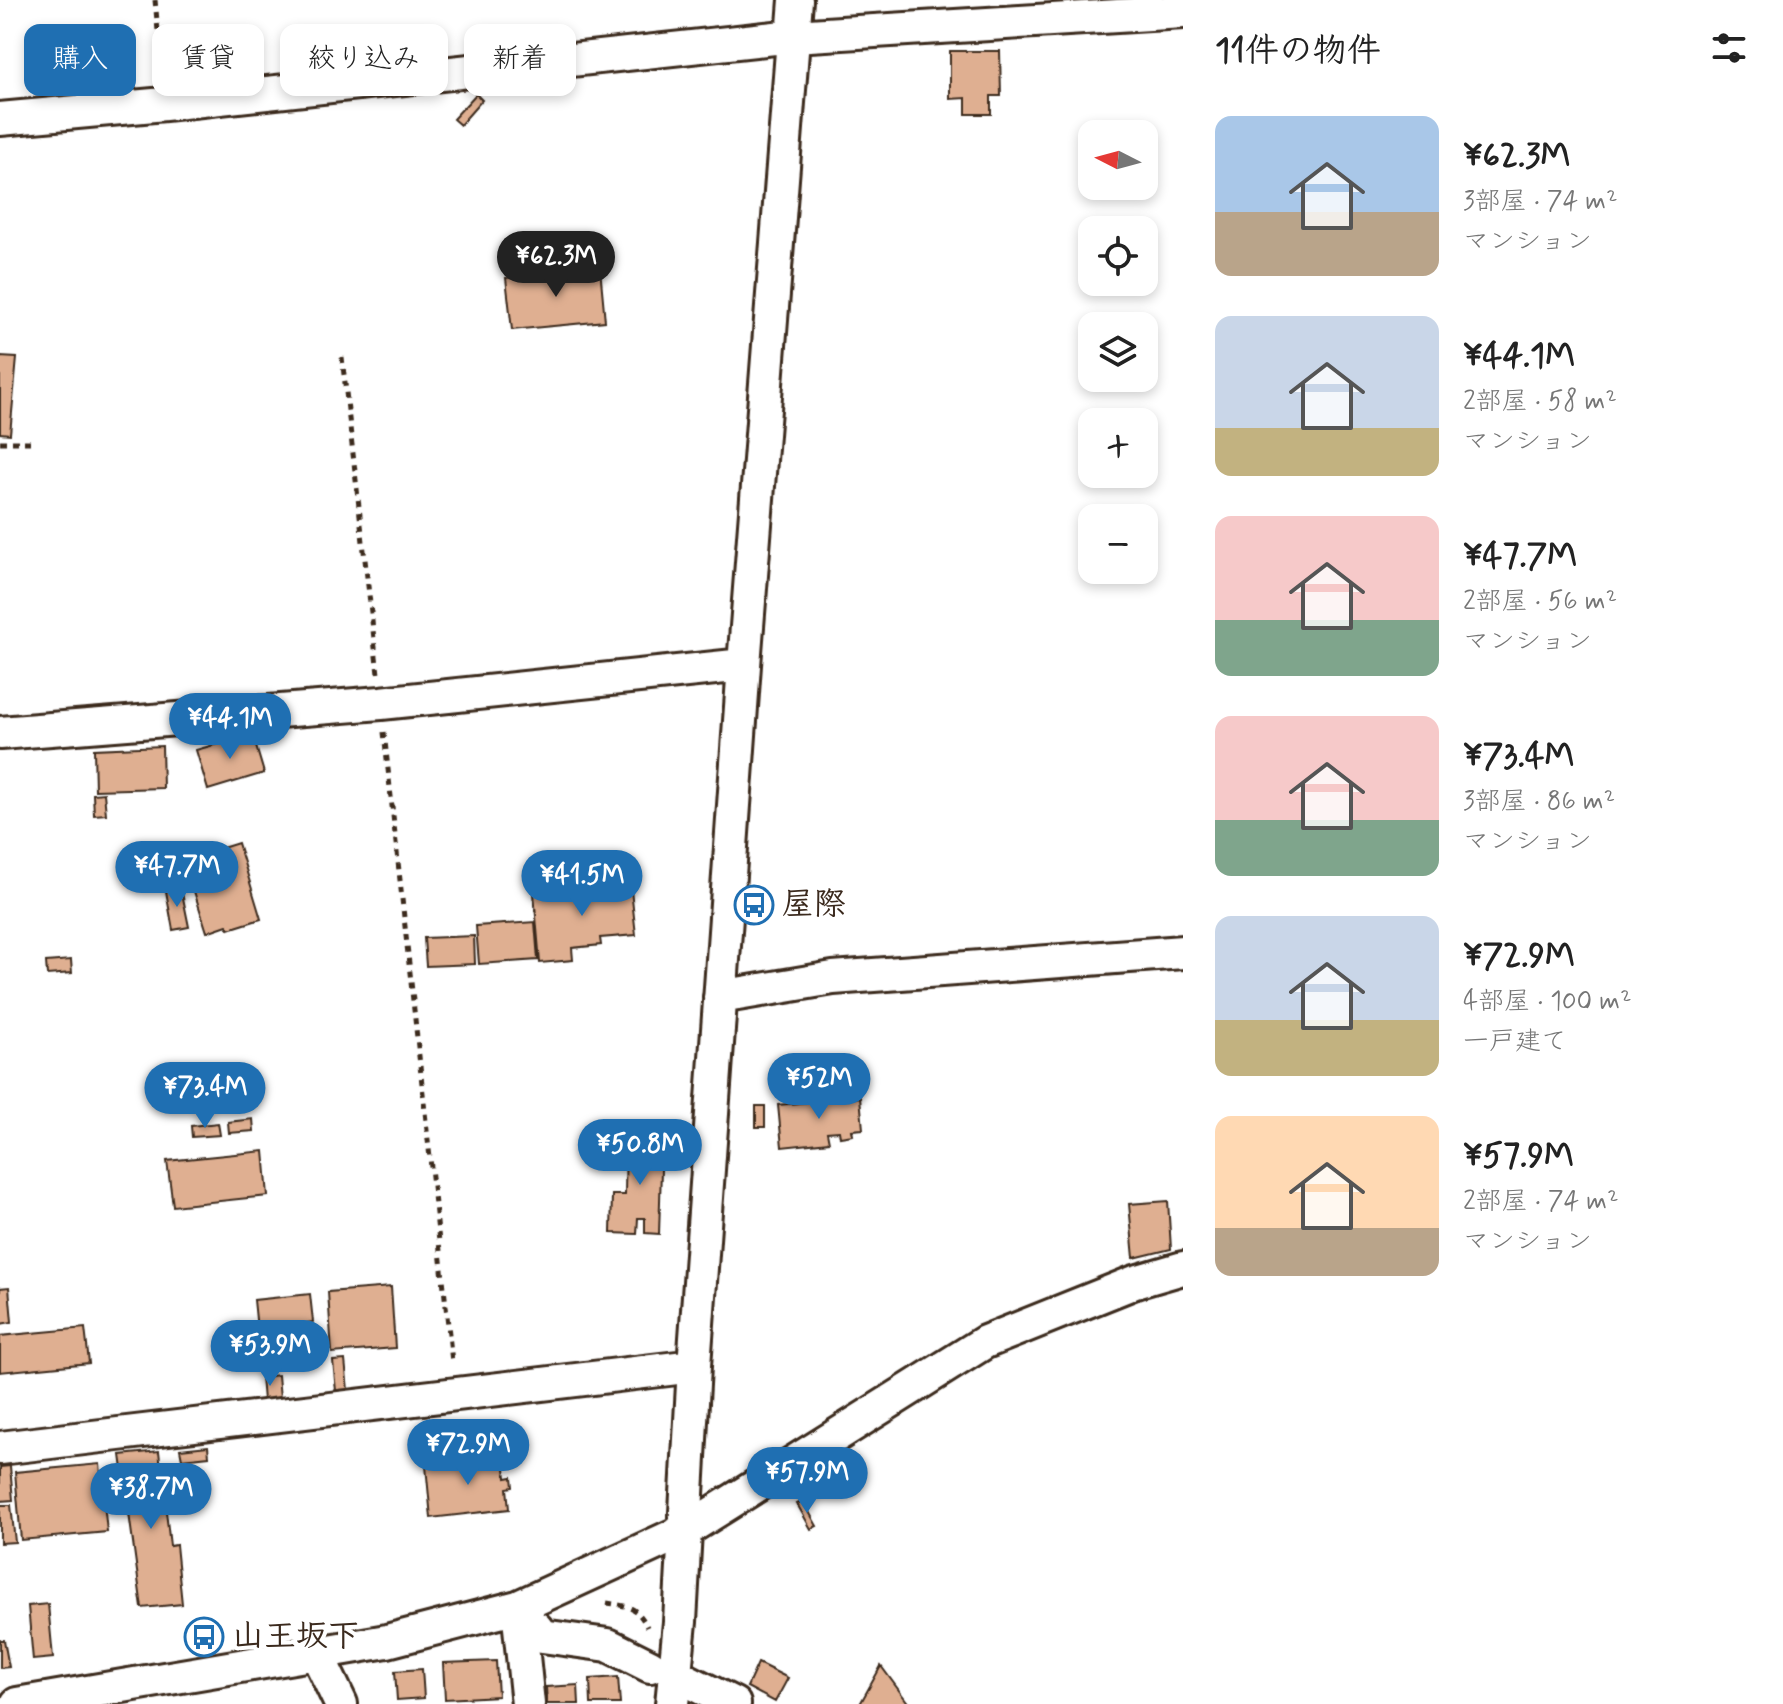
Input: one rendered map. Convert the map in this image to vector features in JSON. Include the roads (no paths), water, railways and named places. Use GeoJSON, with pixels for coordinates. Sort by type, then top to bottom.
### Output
{"type":"FeatureCollection","features":[{"type":"Feature","properties":{"kind":"street"},"geometry":{"type":"LineString","coordinates":[[666,1682],[686,1530],[694,1366],[720,997],[796,0]]}},
{"type":"Feature","properties":{"kind":"street"},"geometry":{"type":"LineString","coordinates":[[0,119],[793,36],[1183,12]]}},
{"type":"Feature","properties":{"kind":"street"},"geometry":{"type":"LineString","coordinates":[[0,733],[381,703],[744,665]]}},
{"type":"Feature","properties":{"kind":"street"},"geometry":{"type":"LineString","coordinates":[[720,997],[833,978],[1183,952]]}},
{"type":"Feature","properties":{"kind":"street"},"geometry":{"type":"LineString","coordinates":[[17,1704],[527,1618],[686,1530],[985,1342],[1135,1282],[1183,1268]]}},
{"type":"Feature","properties":{"kind":"street"},"geometry":{"type":"LineString","coordinates":[[0,1448],[694,1366]]}},
{"type":"Feature","properties":{"kind":"street"},"geometry":{"type":"LineString","coordinates":[[527,1618],[542,1636],[608,1645],[666,1682],[734,1704]]}},
{"type":"Feature","properties":{"kind":"street"},"geometry":{"type":"LineString","coordinates":[[527,1618],[528,1704]]}},
{"type":"Feature","properties":{"kind":"street"},"geometry":{"type":"LineString","coordinates":[[316,1652],[341,1704]]}},
{"type":"Feature","properties":{"kind":"place","name":"屋際"},"geometry":{"type":"Point","coordinates":[754,905]}},
{"type":"Feature","properties":{"kind":"place","name":"山王坂下"},"geometry":{"type":"Point","coordinates":[204,1637]}}]}
